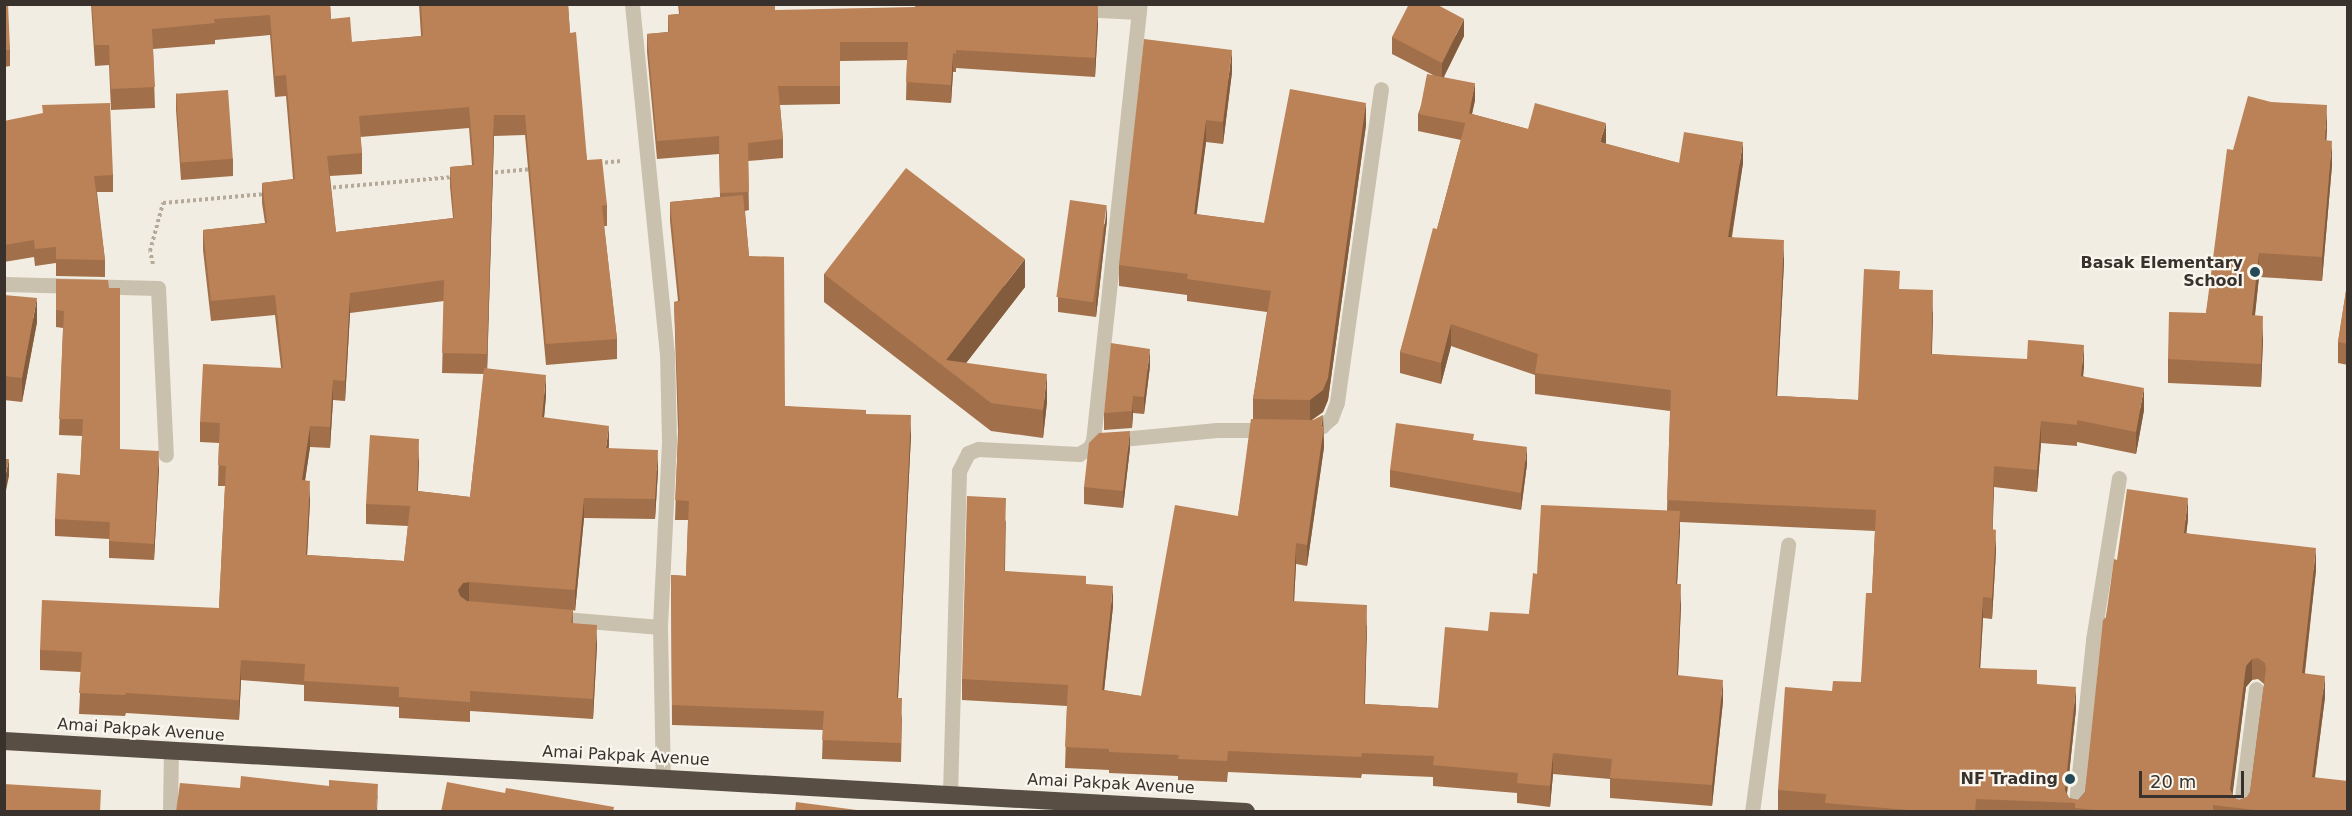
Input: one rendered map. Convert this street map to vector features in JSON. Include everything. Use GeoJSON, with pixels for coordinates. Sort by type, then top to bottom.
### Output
{"type":"FeatureCollection","features":[{"type":"Feature","properties":{"kind":"highway","name":"Amai Pakpak Avenue"},"geometry":{"type":"LineString","coordinates":[[4,741],[1246,812]]}},
{"type":"Feature","properties":{"kind":"street"},"geometry":{"type":"LineString","coordinates":[[632,4],[667,352],[669,442],[660,627],[663,777]]}},
{"type":"Feature","properties":{"kind":"street"},"geometry":{"type":"LineString","coordinates":[[950,794],[959,471],[963,460],[968,453],[978,449],[1079,454],[1089,448],[1093,441],[1140,8],[1059,8]]}},
{"type":"Feature","properties":{"kind":"street"},"geometry":{"type":"LineString","coordinates":[[1093,441],[1217,430],[1313,431],[1331,418],[1337,402],[1381,89]]}},
{"type":"Feature","properties":{"kind":"street"},"geometry":{"type":"LineString","coordinates":[[4,284],[158,288],[166,454]]}},
{"type":"Feature","properties":{"kind":"street"},"geometry":{"type":"LineString","coordinates":[[2075,812],[2093,640],[2119,478]]}},
{"type":"Feature","properties":{"kind":"street"},"geometry":{"type":"LineString","coordinates":[[1752,812],[1788,544]]}},
{"type":"Feature","properties":{"kind":"street"},"geometry":{"type":"LineString","coordinates":[[536,617],[660,627]]}},
{"type":"Feature","properties":{"kind":"street"},"geometry":{"type":"LineString","coordinates":[[2240,812],[2256,689]]}},
{"type":"Feature","properties":{"kind":"street"},"geometry":{"type":"LineString","coordinates":[[170,812],[171,751]]}},
{"type":"Feature","properties":{"kind":"path"},"geometry":{"type":"LineString","coordinates":[[590,164],[649,159]]}},
{"type":"Feature","properties":{"kind":"path"},"geometry":{"type":"LineString","coordinates":[[483,174],[543,168]]}},
{"type":"Feature","properties":{"kind":"path"},"geometry":{"type":"LineString","coordinates":[[317,189],[460,176]]}},
{"type":"Feature","properties":{"kind":"path"},"geometry":{"type":"LineString","coordinates":[[158,288],[150,250],[163,203],[270,193]]}},
{"type":"Feature","properties":{"kind":"building"},"geometry":{"type":"Polygon","coordinates":[[[4,4],[8,4],[10,50],[4,50],[4,4]]]}},
{"type":"Feature","properties":{"kind":"building"},"geometry":{"type":"Polygon","coordinates":[[[92,4],[330,4],[331,19],[350,17],[352,42],[423,36],[421,4],[568,4],[570,33],[576,32],[587,160],[602,159],[607,205],[602,206],[617,339],[546,344],[525,115],[494,115],[487,354],[442,353],[444,280],[350,293],[345,381],[333,380],[330,427],[310,426],[302,480],[310,481],[306,555],[404,561],[410,506],[366,504],[370,435],[419,439],[417,491],[470,497],[484,368],[546,375],[542,417],[609,426],[606,448],[658,450],[655,499],[584,498],[575,590],[469,582],[463,583],[458,590],[460,596],[467,601],[573,610],[571,623],[597,625],[593,699],[470,691],[470,702],[399,697],[399,687],[304,681],[305,664],[241,660],[239,700],[126,693],[125,695],[79,693],[82,652],[40,650],[42,600],[219,608],[226,466],[218,465],[220,423],[200,422],[203,364],[283,368],[275,295],[211,301],[203,230],[267,223],[262,183],[295,179],[286,75],[275,76],[270,15],[214,19],[215,23],[152,29],[155,87],[111,89],[109,45],[95,45],[92,4]],[[469,107],[359,116],[362,153],[327,156],[336,232],[454,218],[450,167],[474,165],[469,107]]]}},
{"type":"Feature","properties":{"kind":"building"},"geometry":{"type":"Polygon","coordinates":[[[679,4],[775,4],[775,10],[915,7],[915,4],[1081,4],[1098,6],[1095,58],[956,50],[956,54],[953,53],[951,85],[906,82],[908,42],[840,42],[840,86],[778,86],[783,139],[748,143],[749,192],[720,193],[719,136],[657,141],[647,34],[669,32],[668,15],[680,14],[679,4]]]}},
{"type":"Feature","properties":{"kind":"building"},"geometry":{"type":"Polygon","coordinates":[[[1409,4],[1436,4],[1464,19],[1442,63],[1392,37],[1409,4]]]}},
{"type":"Feature","properties":{"kind":"building"},"geometry":{"type":"Polygon","coordinates":[[[1144,39],[1232,50],[1223,122],[1206,120],[1194,214],[1264,223],[1290,89],[1366,103],[1328,378],[1323,390],[1310,400],[1253,399],[1271,291],[1187,279],[1188,274],[1119,265],[1144,39]]]}},
{"type":"Feature","properties":{"kind":"building"},"geometry":{"type":"Polygon","coordinates":[[[1427,74],[1475,83],[1467,124],[1419,114],[1427,74]]]}},
{"type":"Feature","properties":{"kind":"building"},"geometry":{"type":"Polygon","coordinates":[[[228,90],[233,159],[181,162],[176,94],[228,90]]]}},
{"type":"Feature","properties":{"kind":"building"},"geometry":{"type":"Polygon","coordinates":[[[2248,96],[2271,102],[2327,105],[2325,140],[2332,141],[2322,257],[2259,253],[2252,315],[2263,316],[2261,364],[2168,359],[2169,312],[2206,313],[2227,149],[2233,150],[2248,96]]]}},
{"type":"Feature","properties":{"kind":"building"},"geometry":{"type":"Polygon","coordinates":[[[110,103],[113,175],[94,176],[105,260],[56,259],[56,247],[35,249],[34,240],[4,245],[4,121],[43,113],[42,105],[110,103]]]}},
{"type":"Feature","properties":{"kind":"building"},"geometry":{"type":"Polygon","coordinates":[[[1535,103],[1606,123],[1600,142],[1679,163],[1684,132],[1743,142],[1728,237],[1784,240],[1776,396],[1858,400],[1864,269],[1900,271],[1899,289],[1933,290],[1931,354],[2027,359],[2028,340],[2084,345],[2081,376],[2144,388],[2136,432],[2077,420],[2077,425],[2041,421],[2037,470],[1994,466],[1992,529],[1996,530],[1992,598],[1983,597],[1979,668],[2037,670],[2037,684],[2076,687],[2065,790],[2069,798],[2078,800],[2085,792],[2103,620],[2106,617],[2114,559],[2117,560],[2127,489],[2188,498],[2184,533],[2316,548],[2302,673],[2325,676],[2312,777],[2348,781],[2348,812],[2271,812],[2213,805],[2213,812],[2118,812],[2075,808],[2075,803],[1976,799],[1975,812],[1920,812],[1825,803],[1826,794],[1778,790],[1785,687],[1832,691],[1833,681],[1861,682],[1866,593],[1872,593],[1876,510],[1667,500],[1671,390],[1535,373],[1538,354],[1451,324],[1441,363],[1400,352],[1433,228],[1437,229],[1468,113],[1528,129],[1535,103]],[[2258,658],[2252,659],[2246,666],[2230,789],[2234,798],[2239,800],[2247,797],[2250,792],[2265,663],[2258,658]]]}},
{"type":"Feature","properties":{"kind":"building"},"geometry":{"type":"Polygon","coordinates":[[[906,168],[1025,259],[946,360],[1047,374],[1043,410],[991,403],[824,274],[906,168]]]}},
{"type":"Feature","properties":{"kind":"building"},"geometry":{"type":"Polygon","coordinates":[[[743,195],[749,256],[784,257],[785,406],[866,410],[866,414],[911,415],[897,698],[902,698],[901,743],[822,740],[824,711],[672,705],[671,575],[686,576],[689,501],[675,500],[679,422],[674,302],[680,301],[670,202],[743,195]]]}},
{"type":"Feature","properties":{"kind":"building"},"geometry":{"type":"Polygon","coordinates":[[[1070,200],[1107,205],[1093,302],[1056,297],[1070,200]]]}},
{"type":"Feature","properties":{"kind":"building"},"geometry":{"type":"Polygon","coordinates":[[[2348,278],[2348,344],[2338,342],[2348,278]]]}},
{"type":"Feature","properties":{"kind":"building"},"geometry":{"type":"Polygon","coordinates":[[[56,279],[108,280],[109,288],[120,288],[120,449],[159,451],[154,544],[109,541],[110,522],[55,519],[57,473],[80,475],[83,419],[59,419],[64,311],[56,310],[56,279]]]}},
{"type":"Feature","properties":{"kind":"building"},"geometry":{"type":"Polygon","coordinates":[[[4,295],[37,298],[22,378],[4,376],[4,295]]]}},
{"type":"Feature","properties":{"kind":"building"},"geometry":{"type":"Polygon","coordinates":[[[1111,343],[1150,349],[1144,397],[1133,396],[1132,411],[1104,413],[1111,343]]]}},
{"type":"Feature","properties":{"kind":"building"},"geometry":{"type":"Polygon","coordinates":[[[1323,415],[1321,426],[1324,426],[1307,545],[1296,543],[1293,601],[1367,605],[1364,704],[1438,708],[1445,627],[1488,631],[1490,612],[1529,614],[1533,573],[1537,574],[1541,505],[1680,511],[1676,584],[1681,584],[1677,675],[1723,680],[1712,785],[1610,778],[1612,759],[1553,753],[1550,786],[1517,783],[1518,773],[1433,765],[1434,756],[1362,753],[1361,757],[1228,751],[1227,761],[1178,759],[1179,755],[1109,752],[1109,749],[1065,747],[1068,685],[962,679],[967,496],[1006,498],[1004,571],[1086,576],[1086,584],[1113,586],[1102,690],[1141,696],[1175,505],[1238,516],[1251,419],[1313,420],[1323,415]]]}},
{"type":"Feature","properties":{"kind":"building"},"geometry":{"type":"Polygon","coordinates":[[[1396,423],[1474,434],[1473,440],[1527,447],[1521,493],[1390,470],[1396,423]]]}},
{"type":"Feature","properties":{"kind":"building"},"geometry":{"type":"Polygon","coordinates":[[[1130,431],[1123,491],[1084,487],[1089,443],[1099,433],[1130,431]]]}},
{"type":"Feature","properties":{"kind":"building"},"geometry":{"type":"Polygon","coordinates":[[[4,459],[9,459],[4,483],[4,459]]]}},
{"type":"Feature","properties":{"kind":"building"},"geometry":{"type":"Polygon","coordinates":[[[241,776],[329,786],[329,780],[378,784],[376,812],[176,812],[180,783],[240,788],[241,776]]]}},
{"type":"Feature","properties":{"kind":"building"},"geometry":{"type":"Polygon","coordinates":[[[447,782],[505,793],[506,788],[614,807],[613,812],[441,812],[447,782]]]}},
{"type":"Feature","properties":{"kind":"building"},"geometry":{"type":"Polygon","coordinates":[[[4,784],[101,790],[100,812],[4,812],[4,784]]]}},
{"type":"Feature","properties":{"kind":"building"},"geometry":{"type":"Polygon","coordinates":[[[796,802],[872,812],[795,812],[796,802]]]}},
{"type":"Feature","properties":{"kind":"place","name":"Basak Elementary School"},"geometry":{"type":"Point","coordinates":[2255,272]}},
{"type":"Feature","properties":{"kind":"place","name":"NF Trading"},"geometry":{"type":"Point","coordinates":[2070,779]}}]}
